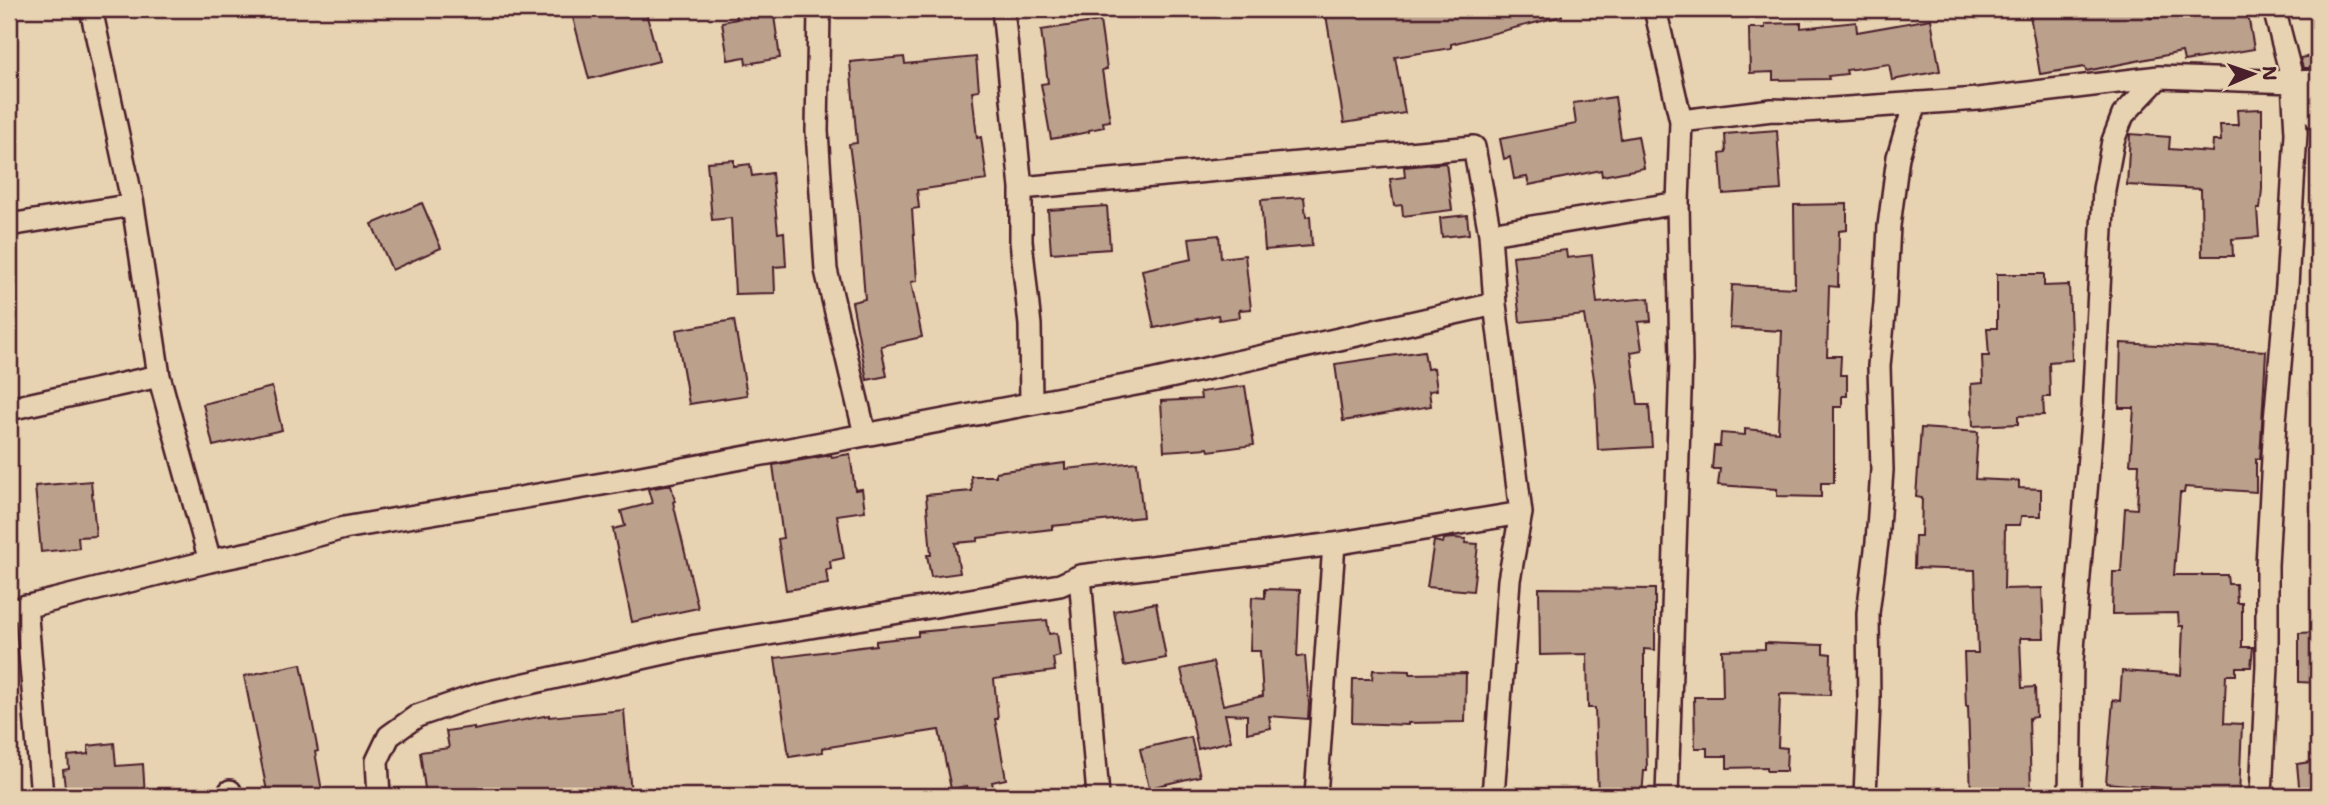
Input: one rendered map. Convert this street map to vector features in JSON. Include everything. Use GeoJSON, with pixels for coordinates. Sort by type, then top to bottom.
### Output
{"type":"FeatureCollection","features":[{"type":"Feature","properties":{"kind":"street"},"geometry":{"type":"LineString","coordinates":[[91,9],[133,205],[159,376],[210,561]]}},
{"type":"Feature","properties":{"kind":"street"},"geometry":{"type":"LineString","coordinates":[[819,9],[817,131],[826,270],[865,434]]}},
{"type":"Feature","properties":{"kind":"street"},"geometry":{"type":"LineString","coordinates":[[1003,9],[1021,188],[1021,241],[1030,325],[1031,404]]}},
{"type":"Feature","properties":{"kind":"street"},"geometry":{"type":"LineString","coordinates":[[1655,9],[1681,121],[1678,203],[1681,361],[1667,796]]}},
{"type":"Feature","properties":{"kind":"street"},"geometry":{"type":"LineString","coordinates":[[2261,796],[2267,665],[2267,565],[2296,133],[2293,82],[2274,9]]}},
{"type":"Feature","properties":{"kind":"street"},"geometry":{"type":"LineString","coordinates":[[1681,121],[1772,110],[1804,111],[1978,99],[2159,77],[2318,81]]}},
{"type":"Feature","properties":{"kind":"street"},"geometry":{"type":"LineString","coordinates":[[2070,796],[2072,661],[2093,408],[2104,190],[2112,141],[2123,115],[2159,77]]}},
{"type":"Feature","properties":{"kind":"street"},"geometry":{"type":"LineString","coordinates":[[2293,82],[2318,120]]}},
{"type":"Feature","properties":{"kind":"street"},"geometry":{"type":"LineString","coordinates":[[1865,796],[1868,613],[1882,470],[1879,366],[1889,226],[1899,157],[1917,103]]}},
{"type":"Feature","properties":{"kind":"street"},"geometry":{"type":"LineString","coordinates":[[1021,188],[1474,147],[1490,234],[1494,304],[1521,513],[1509,580],[1493,796]]}},
{"type":"Feature","properties":{"kind":"street"},"geometry":{"type":"LineString","coordinates":[[1490,234],[1678,203]]}},
{"type":"Feature","properties":{"kind":"street"},"geometry":{"type":"LineString","coordinates":[[9,225],[133,205]]}},
{"type":"Feature","properties":{"kind":"street"},"geometry":{"type":"LineString","coordinates":[[42,796],[18,608],[344,528],[614,482],[1166,378],[1494,304]]}},
{"type":"Feature","properties":{"kind":"street"},"geometry":{"type":"LineString","coordinates":[[9,409],[159,376]]}},
{"type":"Feature","properties":{"kind":"street"},"geometry":{"type":"LineString","coordinates":[[379,796],[377,761],[389,736],[417,716],[481,694],[696,646],[1060,585],[1080,576],[1334,544],[1521,513]]}},
{"type":"Feature","properties":{"kind":"street"},"geometry":{"type":"LineString","coordinates":[[1316,796],[1334,544]]}},
{"type":"Feature","properties":{"kind":"street"},"geometry":{"type":"LineString","coordinates":[[1080,576],[1098,796]]}},
{"type":"Feature","properties":{"kind":"building"},"geometry":{"type":"Polygon","coordinates":[[[593,9],[645,9],[659,61],[589,79],[572,14],[593,9]]]}},
{"type":"Feature","properties":{"kind":"building"},"geometry":{"type":"Polygon","coordinates":[[[734,9],[773,9],[780,58],[746,64],[745,57],[728,60],[722,22],[737,19],[734,9]]]}},
{"type":"Feature","properties":{"kind":"building"},"geometry":{"type":"Polygon","coordinates":[[[1325,9],[1561,9],[1562,16],[1451,44],[1451,48],[1395,57],[1405,113],[1344,123],[1325,9]]]}},
{"type":"Feature","properties":{"kind":"building"},"geometry":{"type":"Polygon","coordinates":[[[2029,9],[2148,9],[2150,18],[2203,9],[2247,9],[2254,49],[2184,61],[2182,52],[2086,71],[2085,67],[2040,74],[2029,9]]]}},
{"type":"Feature","properties":{"kind":"building"},"geometry":{"type":"Polygon","coordinates":[[[1931,19],[1940,71],[1892,80],[1889,64],[1846,70],[1847,74],[1828,76],[1829,79],[1773,80],[1773,72],[1750,73],[1749,28],[1765,28],[1765,24],[1801,23],[1801,28],[1856,22],[1857,32],[1931,19]]]}},
{"type":"Feature","properties":{"kind":"building"},"geometry":{"type":"Polygon","coordinates":[[[1100,21],[1107,69],[1102,70],[1110,121],[1103,122],[1104,127],[1089,132],[1051,139],[1041,84],[1048,83],[1041,30],[1100,21]]]}},
{"type":"Feature","properties":{"kind":"building"},"geometry":{"type":"Polygon","coordinates":[[[2318,55],[2318,68],[2303,68],[2300,58],[2318,55]]]}},
{"type":"Feature","properties":{"kind":"building"},"geometry":{"type":"Polygon","coordinates":[[[904,57],[905,64],[976,57],[979,90],[972,91],[977,138],[981,137],[987,180],[917,190],[919,208],[912,209],[917,281],[911,282],[922,337],[881,346],[887,376],[867,380],[852,302],[865,299],[858,208],[849,144],[857,143],[850,62],[904,57]]]}},
{"type":"Feature","properties":{"kind":"building"},"geometry":{"type":"Polygon","coordinates":[[[1615,97],[1621,139],[1638,136],[1644,168],[1602,176],[1601,170],[1529,185],[1527,177],[1514,179],[1510,157],[1504,159],[1500,139],[1576,124],[1573,103],[1615,97]]]}},
{"type":"Feature","properties":{"kind":"building"},"geometry":{"type":"Polygon","coordinates":[[[2262,109],[2262,189],[2260,209],[2257,209],[2259,237],[2232,239],[2233,256],[2202,256],[2201,189],[2127,185],[2130,134],[2170,137],[2169,149],[2212,152],[2213,141],[2221,141],[2220,125],[2238,125],[2237,110],[2262,109]]]}},
{"type":"Feature","properties":{"kind":"building"},"geometry":{"type":"Polygon","coordinates":[[[1777,130],[1781,190],[1723,194],[1720,154],[1726,153],[1725,134],[1777,130]]]}},
{"type":"Feature","properties":{"kind":"building"},"geometry":{"type":"Polygon","coordinates":[[[734,160],[734,166],[750,164],[752,176],[772,173],[778,233],[784,232],[786,266],[774,267],[775,293],[735,294],[731,218],[712,220],[707,162],[734,160]]]}},
{"type":"Feature","properties":{"kind":"building"},"geometry":{"type":"Polygon","coordinates":[[[1446,163],[1452,210],[1403,216],[1402,205],[1394,206],[1390,179],[1405,177],[1404,167],[1446,163]]]}},
{"type":"Feature","properties":{"kind":"building"},"geometry":{"type":"Polygon","coordinates":[[[1304,197],[1306,217],[1310,216],[1312,246],[1265,250],[1261,200],[1304,197]]]}},
{"type":"Feature","properties":{"kind":"building"},"geometry":{"type":"Polygon","coordinates":[[[422,203],[441,248],[392,270],[372,224],[422,203]]]}},
{"type":"Feature","properties":{"kind":"building"},"geometry":{"type":"Polygon","coordinates":[[[1847,204],[1847,230],[1839,231],[1838,287],[1829,286],[1827,356],[1841,356],[1840,375],[1847,375],[1847,396],[1842,396],[1842,407],[1834,407],[1834,483],[1821,483],[1821,497],[1777,496],[1777,489],[1718,485],[1720,469],[1712,469],[1714,446],[1720,446],[1721,433],[1745,435],[1745,429],[1778,432],[1782,331],[1730,328],[1732,285],[1795,288],[1794,205],[1847,204]]]}},
{"type":"Feature","properties":{"kind":"building"},"geometry":{"type":"Polygon","coordinates":[[[1107,206],[1110,249],[1051,253],[1048,210],[1107,206]]]}},
{"type":"Feature","properties":{"kind":"building"},"geometry":{"type":"Polygon","coordinates":[[[1467,215],[1469,234],[1442,237],[1440,218],[1467,215]]]}},
{"type":"Feature","properties":{"kind":"building"},"geometry":{"type":"Polygon","coordinates":[[[1219,235],[1221,258],[1245,255],[1251,309],[1239,310],[1240,317],[1219,320],[1218,315],[1154,328],[1142,270],[1192,259],[1189,238],[1219,235]]]}},
{"type":"Feature","properties":{"kind":"building"},"geometry":{"type":"Polygon","coordinates":[[[1566,250],[1567,258],[1592,255],[1597,303],[1649,298],[1651,321],[1638,322],[1642,350],[1631,352],[1638,405],[1649,405],[1652,447],[1598,450],[1595,385],[1584,315],[1520,322],[1513,256],[1566,250]]]}},
{"type":"Feature","properties":{"kind":"building"},"geometry":{"type":"Polygon","coordinates":[[[1997,274],[2044,274],[2044,286],[2069,285],[2072,360],[2049,362],[2050,397],[2043,397],[2044,415],[2018,416],[2018,424],[1973,426],[1971,384],[1983,383],[1982,356],[1989,356],[1987,328],[1997,328],[1997,274]]]}},
{"type":"Feature","properties":{"kind":"building"},"geometry":{"type":"Polygon","coordinates":[[[734,320],[747,395],[689,404],[676,330],[734,320]]]}},
{"type":"Feature","properties":{"kind":"building"},"geometry":{"type":"Polygon","coordinates":[[[2121,343],[2266,351],[2260,459],[2256,459],[2256,492],[2185,487],[2184,493],[2180,493],[2174,575],[2227,575],[2228,584],[2236,584],[2237,603],[2242,603],[2242,647],[2253,647],[2251,667],[2236,667],[2236,675],[2226,675],[2224,723],[2242,724],[2239,796],[2174,792],[2174,789],[2106,783],[2113,700],[2120,701],[2122,671],[2181,675],[2183,626],[2179,626],[2178,613],[2112,614],[2113,572],[2121,572],[2125,508],[2137,509],[2139,464],[2130,464],[2134,408],[2119,408],[2121,343]]]}},
{"type":"Feature","properties":{"kind":"building"},"geometry":{"type":"Polygon","coordinates":[[[1424,351],[1427,369],[1434,368],[1437,390],[1429,391],[1431,406],[1343,421],[1335,364],[1424,351]]]}},
{"type":"Feature","properties":{"kind":"building"},"geometry":{"type":"Polygon","coordinates":[[[1245,386],[1254,445],[1209,451],[1208,448],[1164,451],[1161,401],[1201,399],[1200,392],[1245,386]]]}},
{"type":"Feature","properties":{"kind":"building"},"geometry":{"type":"Polygon","coordinates":[[[272,387],[282,430],[213,446],[203,404],[272,387]]]}},
{"type":"Feature","properties":{"kind":"building"},"geometry":{"type":"Polygon","coordinates":[[[1921,428],[1978,432],[1975,479],[2019,481],[2019,488],[2041,489],[2041,516],[2021,516],[2020,525],[2005,525],[2004,589],[2042,588],[2044,638],[2020,638],[2022,688],[2035,687],[2036,717],[2029,718],[2031,796],[1971,796],[1964,653],[1978,653],[1975,570],[1914,568],[1915,536],[1921,536],[1922,498],[1916,497],[1921,428]]]}},
{"type":"Feature","properties":{"kind":"building"},"geometry":{"type":"Polygon","coordinates":[[[850,454],[855,490],[862,489],[865,511],[837,515],[844,558],[830,561],[831,569],[826,570],[828,584],[786,590],[778,539],[783,538],[773,465],[850,454]]]}},
{"type":"Feature","properties":{"kind":"building"},"geometry":{"type":"Polygon","coordinates":[[[1137,462],[1143,517],[1052,526],[1052,529],[955,543],[960,573],[931,577],[927,555],[931,555],[926,495],[972,491],[971,476],[996,476],[996,472],[1065,463],[1065,469],[1137,462]]]}},
{"type":"Feature","properties":{"kind":"building"},"geometry":{"type":"Polygon","coordinates":[[[91,481],[96,536],[78,537],[79,548],[41,552],[35,486],[91,481]]]}},
{"type":"Feature","properties":{"kind":"building"},"geometry":{"type":"Polygon","coordinates":[[[671,485],[698,608],[632,622],[613,529],[625,526],[621,511],[652,503],[648,489],[671,485]]]}},
{"type":"Feature","properties":{"kind":"building"},"geometry":{"type":"Polygon","coordinates":[[[1453,538],[1478,544],[1473,591],[1427,587],[1434,541],[1443,543],[1444,539],[1453,538]]]}},
{"type":"Feature","properties":{"kind":"building"},"geometry":{"type":"Polygon","coordinates":[[[1539,588],[1655,589],[1655,650],[1644,649],[1647,771],[1644,771],[1642,796],[1598,796],[1595,708],[1588,708],[1587,654],[1540,655],[1539,588]]]}},
{"type":"Feature","properties":{"kind":"building"},"geometry":{"type":"Polygon","coordinates":[[[1265,589],[1300,590],[1297,657],[1305,656],[1308,719],[1269,716],[1271,728],[1247,733],[1247,715],[1225,714],[1231,741],[1198,749],[1181,669],[1213,662],[1223,705],[1263,696],[1260,651],[1250,651],[1252,597],[1265,598],[1265,589]]]}},
{"type":"Feature","properties":{"kind":"building"},"geometry":{"type":"Polygon","coordinates":[[[1156,603],[1166,658],[1124,666],[1114,611],[1156,603]]]}},
{"type":"Feature","properties":{"kind":"building"},"geometry":{"type":"Polygon","coordinates":[[[1047,620],[1049,634],[1057,633],[1060,656],[1053,658],[1055,671],[994,679],[998,719],[995,719],[1006,779],[992,782],[995,796],[969,796],[967,786],[951,789],[939,730],[822,748],[823,752],[789,757],[775,658],[876,645],[876,641],[918,636],[918,632],[1047,620]]]}},
{"type":"Feature","properties":{"kind":"building"},"geometry":{"type":"Polygon","coordinates":[[[2318,632],[2318,683],[2299,682],[2299,633],[2318,632]]]}},
{"type":"Feature","properties":{"kind":"building"},"geometry":{"type":"Polygon","coordinates":[[[1765,643],[1823,645],[1823,653],[1831,654],[1830,695],[1780,694],[1778,747],[1787,748],[1786,771],[1767,771],[1767,767],[1727,768],[1727,756],[1707,756],[1707,748],[1695,748],[1694,697],[1723,697],[1722,650],[1765,649],[1765,643]]]}},
{"type":"Feature","properties":{"kind":"building"},"geometry":{"type":"Polygon","coordinates":[[[301,664],[318,751],[315,752],[322,791],[297,796],[268,796],[244,676],[301,664]]]}},
{"type":"Feature","properties":{"kind":"building"},"geometry":{"type":"Polygon","coordinates":[[[1373,670],[1410,671],[1410,674],[1466,673],[1465,722],[1408,725],[1352,723],[1353,679],[1372,679],[1373,670]]]}},
{"type":"Feature","properties":{"kind":"building"},"geometry":{"type":"Polygon","coordinates":[[[624,710],[631,795],[426,796],[420,752],[449,748],[446,731],[474,727],[474,730],[549,715],[624,710]]]}},
{"type":"Feature","properties":{"kind":"building"},"geometry":{"type":"Polygon","coordinates":[[[1191,737],[1200,776],[1149,788],[1140,749],[1191,737]]]}},
{"type":"Feature","properties":{"kind":"building"},"geometry":{"type":"Polygon","coordinates":[[[114,743],[116,766],[143,764],[145,796],[66,796],[63,770],[69,769],[68,756],[88,754],[88,746],[114,743]]]}},
{"type":"Feature","properties":{"kind":"building"},"geometry":{"type":"Polygon","coordinates":[[[2318,761],[2318,796],[2300,796],[2297,764],[2318,761]]]}}]}
